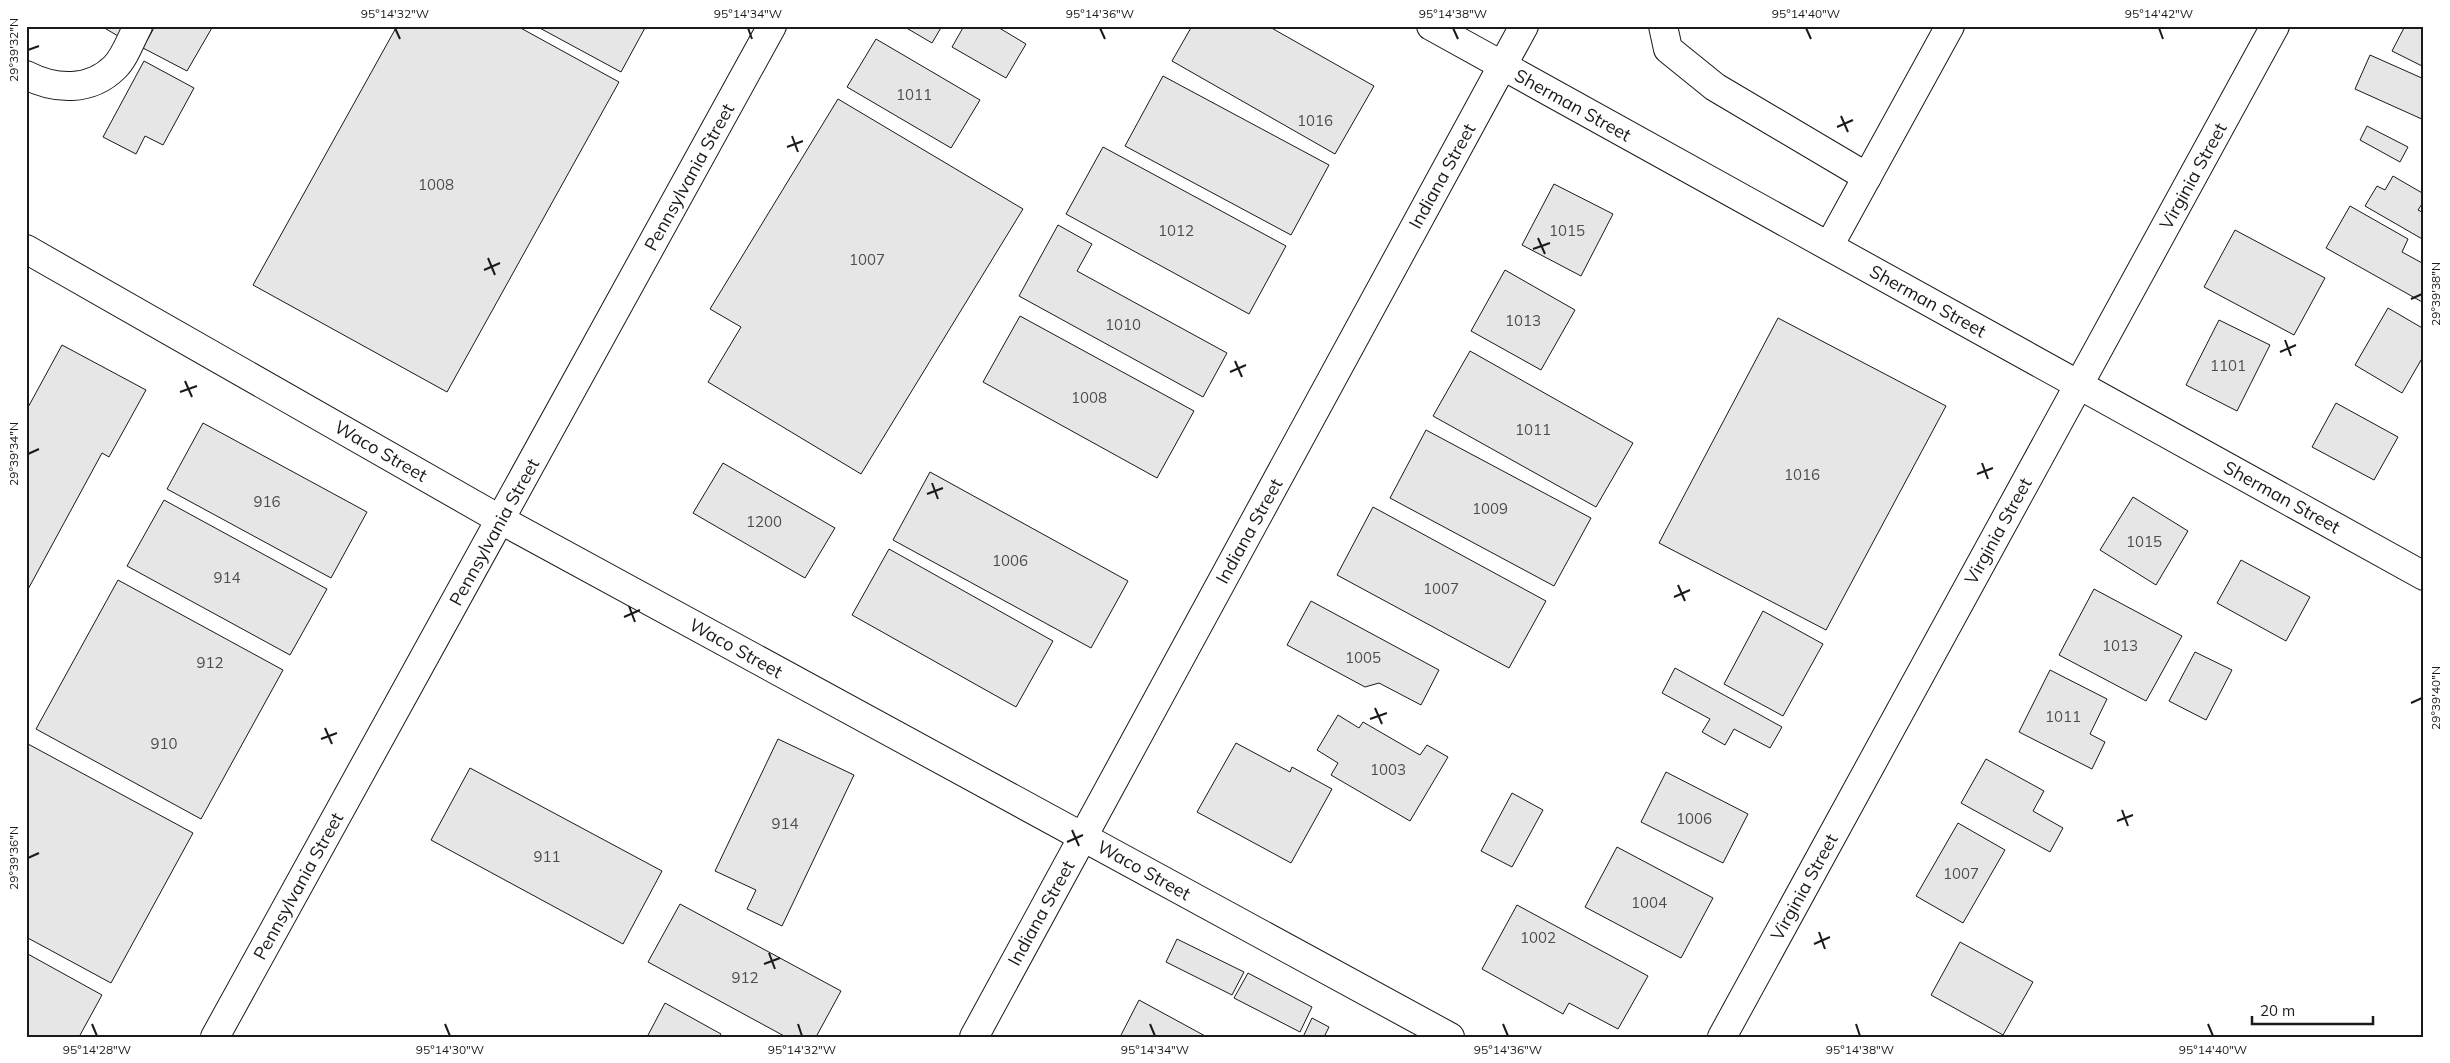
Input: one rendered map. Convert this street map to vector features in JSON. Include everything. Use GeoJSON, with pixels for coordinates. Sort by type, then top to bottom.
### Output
{"type":"FeatureCollection","features":[{"type":"Feature","properties":{"kind":"street"},"geometry":{"type":"LineString","coordinates":[[26,75],[44,84],[77,87],[101,77],[116,66],[138,26]]}},
{"type":"Feature","properties":{"kind":"street","name":"Pennsylvania Street"},"geometry":{"type":"LineString","coordinates":[[215,1037],[772,26]]}},
{"type":"Feature","properties":{"kind":"street","name":"Sherman Street"},"geometry":{"type":"LineString","coordinates":[[1431,26],[2424,576]]}},
{"type":"Feature","properties":{"kind":"street","name":"Indiana Street"},"geometry":{"type":"LineString","coordinates":[[974,1037],[1524,26]]}},
{"type":"Feature","properties":{"kind":"street"},"geometry":{"type":"LineString","coordinates":[[1663,26],[1668,49],[1715,87],[1867,177]]}},
{"type":"Feature","properties":{"kind":"street"},"geometry":{"type":"LineString","coordinates":[[1829,246],[1950,26]]}},
{"type":"Feature","properties":{"kind":"street","name":"Virginia Street"},"geometry":{"type":"LineString","coordinates":[[1722,1037],[2275,26]]}},
{"type":"Feature","properties":{"kind":"street","name":"Waco Street"},"geometry":{"type":"LineString","coordinates":[[26,249],[501,520],[1450,1037]]}},
{"type":"Feature","properties":{"kind":"building"},"geometry":{"type":"Polygon","coordinates":[[[101,26],[124,26],[118,36],[101,26]]]}},
{"type":"Feature","properties":{"kind":"building"},"geometry":{"type":"Polygon","coordinates":[[[155,26],[213,26],[187,71],[143,48],[155,26]]]}},
{"type":"Feature","properties":{"kind":"building"},"geometry":{"type":"Polygon","coordinates":[[[397,26],[517,26],[619,82],[447,392],[253,285],[397,26]]]}},
{"type":"Feature","properties":{"kind":"building"},"geometry":{"type":"Polygon","coordinates":[[[536,26],[646,26],[621,72],[536,26]]]}},
{"type":"Feature","properties":{"kind":"building"},"geometry":{"type":"Polygon","coordinates":[[[903,26],[942,26],[932,43],[903,26]]]}},
{"type":"Feature","properties":{"kind":"building"},"geometry":{"type":"Polygon","coordinates":[[[964,26],[996,26],[1026,44],[1006,78],[952,47],[964,26]]]}},
{"type":"Feature","properties":{"kind":"building"},"geometry":{"type":"Polygon","coordinates":[[[1192,26],[1268,26],[1374,86],[1335,154],[1172,61],[1192,26]]]}},
{"type":"Feature","properties":{"kind":"building"},"geometry":{"type":"Polygon","coordinates":[[[2405,26],[2424,26],[2424,67],[2392,51],[2405,26]]]}},
{"type":"Feature","properties":{"kind":"building"},"geometry":{"type":"Polygon","coordinates":[[[876,39],[980,100],[951,148],[847,87],[876,39]]]}},
{"type":"Feature","properties":{"kind":"building"},"geometry":{"type":"Polygon","coordinates":[[[2370,55],[2424,79],[2424,120],[2355,89],[2370,55]]]}},
{"type":"Feature","properties":{"kind":"building"},"geometry":{"type":"Polygon","coordinates":[[[144,61],[194,88],[163,145],[145,136],[136,154],[103,137],[144,61]]]}},
{"type":"Feature","properties":{"kind":"building"},"geometry":{"type":"Polygon","coordinates":[[[1163,76],[1329,165],[1291,235],[1125,146],[1163,76]]]}},
{"type":"Feature","properties":{"kind":"building"},"geometry":{"type":"Polygon","coordinates":[[[838,99],[1023,209],[861,474],[708,382],[741,327],[710,309],[838,99]]]}},
{"type":"Feature","properties":{"kind":"building"},"geometry":{"type":"Polygon","coordinates":[[[2367,126],[2408,147],[2400,162],[2360,140],[2367,126]]]}},
{"type":"Feature","properties":{"kind":"building"},"geometry":{"type":"Polygon","coordinates":[[[1103,147],[1286,246],[1249,314],[1066,214],[1103,147]]]}},
{"type":"Feature","properties":{"kind":"building"},"geometry":{"type":"Polygon","coordinates":[[[2393,176],[2424,194],[2424,201],[2418,210],[2424,213],[2424,240],[2365,206],[2377,186],[2385,190],[2393,176]]]}},
{"type":"Feature","properties":{"kind":"building"},"geometry":{"type":"Polygon","coordinates":[[[1554,184],[1613,214],[1581,276],[1522,245],[1554,184]]]}},
{"type":"Feature","properties":{"kind":"building"},"geometry":{"type":"Polygon","coordinates":[[[2350,206],[2408,239],[2402,252],[2424,264],[2424,303],[2326,248],[2350,206]]]}},
{"type":"Feature","properties":{"kind":"building"},"geometry":{"type":"Polygon","coordinates":[[[1058,225],[1092,244],[1077,271],[1227,353],[1203,397],[1019,296],[1058,225]]]}},
{"type":"Feature","properties":{"kind":"building"},"geometry":{"type":"Polygon","coordinates":[[[2235,230],[2325,278],[2294,335],[2204,287],[2235,230]]]}},
{"type":"Feature","properties":{"kind":"building"},"geometry":{"type":"Polygon","coordinates":[[[1505,270],[1575,310],[1541,370],[1471,331],[1505,270]]]}},
{"type":"Feature","properties":{"kind":"building"},"geometry":{"type":"Polygon","coordinates":[[[2388,308],[2424,329],[2424,355],[2402,393],[2355,365],[2388,308]]]}},
{"type":"Feature","properties":{"kind":"building"},"geometry":{"type":"Polygon","coordinates":[[[1020,316],[1194,411],[1157,478],[983,382],[1020,316]]]}},
{"type":"Feature","properties":{"kind":"building"},"geometry":{"type":"Polygon","coordinates":[[[1778,318],[1946,406],[1826,630],[1659,543],[1778,318]]]}},
{"type":"Feature","properties":{"kind":"building"},"geometry":{"type":"Polygon","coordinates":[[[2219,320],[2270,345],[2237,411],[2186,385],[2219,320]]]}},
{"type":"Feature","properties":{"kind":"building"},"geometry":{"type":"Polygon","coordinates":[[[62,345],[146,390],[109,457],[102,453],[26,593],[26,411],[62,345]]]}},
{"type":"Feature","properties":{"kind":"building"},"geometry":{"type":"Polygon","coordinates":[[[1470,351],[1633,443],[1596,507],[1433,416],[1470,351]]]}},
{"type":"Feature","properties":{"kind":"building"},"geometry":{"type":"Polygon","coordinates":[[[2336,403],[2398,437],[2374,480],[2312,447],[2336,403]]]}},
{"type":"Feature","properties":{"kind":"building"},"geometry":{"type":"Polygon","coordinates":[[[203,423],[367,512],[331,578],[167,489],[203,423]]]}},
{"type":"Feature","properties":{"kind":"building"},"geometry":{"type":"Polygon","coordinates":[[[1426,430],[1591,518],[1554,586],[1390,498],[1426,430]]]}},
{"type":"Feature","properties":{"kind":"building"},"geometry":{"type":"Polygon","coordinates":[[[723,463],[835,528],[805,578],[693,513],[723,463]]]}},
{"type":"Feature","properties":{"kind":"building"},"geometry":{"type":"Polygon","coordinates":[[[930,472],[1128,581],[1091,648],[893,540],[930,472]]]}},
{"type":"Feature","properties":{"kind":"building"},"geometry":{"type":"Polygon","coordinates":[[[2133,497],[2188,531],[2156,585],[2100,550],[2133,497]]]}},
{"type":"Feature","properties":{"kind":"building"},"geometry":{"type":"Polygon","coordinates":[[[164,500],[327,589],[290,655],[127,566],[164,500]]]}},
{"type":"Feature","properties":{"kind":"building"},"geometry":{"type":"Polygon","coordinates":[[[1373,507],[1546,601],[1509,668],[1337,575],[1373,507]]]}},
{"type":"Feature","properties":{"kind":"building"},"geometry":{"type":"Polygon","coordinates":[[[889,549],[1053,641],[1016,707],[852,615],[889,549]]]}},
{"type":"Feature","properties":{"kind":"building"},"geometry":{"type":"Polygon","coordinates":[[[2241,560],[2310,597],[2286,641],[2217,603],[2241,560]]]}},
{"type":"Feature","properties":{"kind":"building"},"geometry":{"type":"Polygon","coordinates":[[[118,580],[283,670],[201,819],[36,729],[118,580]]]}},
{"type":"Feature","properties":{"kind":"building"},"geometry":{"type":"Polygon","coordinates":[[[2094,589],[2182,636],[2146,701],[2059,655],[2094,589]]]}},
{"type":"Feature","properties":{"kind":"building"},"geometry":{"type":"Polygon","coordinates":[[[1311,601],[1439,670],[1421,705],[1379,683],[1365,687],[1287,645],[1311,601]]]}},
{"type":"Feature","properties":{"kind":"building"},"geometry":{"type":"Polygon","coordinates":[[[1763,611],[1823,644],[1783,716],[1724,684],[1763,611]]]}},
{"type":"Feature","properties":{"kind":"building"},"geometry":{"type":"Polygon","coordinates":[[[2195,652],[2232,670],[2206,720],[2169,701],[2195,652]]]}},
{"type":"Feature","properties":{"kind":"building"},"geometry":{"type":"Polygon","coordinates":[[[1675,668],[1782,727],[1770,748],[1734,729],[1725,745],[1702,732],[1710,719],[1662,693],[1675,668]]]}},
{"type":"Feature","properties":{"kind":"building"},"geometry":{"type":"Polygon","coordinates":[[[2050,670],[2107,699],[2090,734],[2105,742],[2092,769],[2019,732],[2050,670]]]}},
{"type":"Feature","properties":{"kind":"building"},"geometry":{"type":"Polygon","coordinates":[[[1338,715],[1359,728],[1363,722],[1420,755],[1427,745],[1448,757],[1410,821],[1331,775],[1338,763],[1317,750],[1338,715]]]}},
{"type":"Feature","properties":{"kind":"building"},"geometry":{"type":"Polygon","coordinates":[[[778,739],[854,775],[782,926],[747,909],[756,890],[715,871],[778,739]]]}},
{"type":"Feature","properties":{"kind":"building"},"geometry":{"type":"Polygon","coordinates":[[[1236,743],[1290,772],[1292,767],[1332,789],[1291,863],[1197,812],[1236,743]]]}},
{"type":"Feature","properties":{"kind":"building"},"geometry":{"type":"Polygon","coordinates":[[[28,744],[193,833],[111,983],[26,937],[28,744]]]}},
{"type":"Feature","properties":{"kind":"building"},"geometry":{"type":"Polygon","coordinates":[[[1986,759],[2044,791],[2033,811],[2063,828],[2050,852],[1961,803],[1986,759]]]}},
{"type":"Feature","properties":{"kind":"building"},"geometry":{"type":"Polygon","coordinates":[[[470,768],[662,871],[623,944],[431,840],[470,768]]]}},
{"type":"Feature","properties":{"kind":"building"},"geometry":{"type":"Polygon","coordinates":[[[1666,772],[1748,814],[1723,863],[1641,822],[1666,772]]]}},
{"type":"Feature","properties":{"kind":"building"},"geometry":{"type":"Polygon","coordinates":[[[1512,793],[1543,810],[1512,867],[1481,851],[1512,793]]]}},
{"type":"Feature","properties":{"kind":"building"},"geometry":{"type":"Polygon","coordinates":[[[1958,823],[2005,850],[1963,923],[1916,896],[1958,823]]]}},
{"type":"Feature","properties":{"kind":"building"},"geometry":{"type":"Polygon","coordinates":[[[1617,847],[1713,898],[1681,958],[1585,907],[1617,847]]]}},
{"type":"Feature","properties":{"kind":"building"},"geometry":{"type":"Polygon","coordinates":[[[680,904],[841,991],[816,1037],[786,1037],[648,962],[680,904]]]}},
{"type":"Feature","properties":{"kind":"building"},"geometry":{"type":"Polygon","coordinates":[[[1517,905],[1648,976],[1618,1029],[1569,1003],[1563,1014],[1482,969],[1517,905]]]}},
{"type":"Feature","properties":{"kind":"building"},"geometry":{"type":"Polygon","coordinates":[[[1177,939],[1244,972],[1232,995],[1166,962],[1177,939]]]}},
{"type":"Feature","properties":{"kind":"building"},"geometry":{"type":"Polygon","coordinates":[[[1960,942],[2033,982],[2003,1035],[1931,995],[1960,942]]]}},
{"type":"Feature","properties":{"kind":"building"},"geometry":{"type":"Polygon","coordinates":[[[26,953],[102,995],[79,1037],[26,1037],[26,953]]]}},
{"type":"Feature","properties":{"kind":"building"},"geometry":{"type":"Polygon","coordinates":[[[1248,973],[1312,1007],[1300,1032],[1234,998],[1248,973]]]}},
{"type":"Feature","properties":{"kind":"building"},"geometry":{"type":"Polygon","coordinates":[[[1139,1000],[1207,1037],[1120,1037],[1139,1000]]]}},
{"type":"Feature","properties":{"kind":"building"},"geometry":{"type":"Polygon","coordinates":[[[665,1003],[721,1034],[719,1037],[647,1037],[665,1003]]]}},
{"type":"Feature","properties":{"kind":"building"},"geometry":{"type":"Polygon","coordinates":[[[1312,1018],[1329,1027],[1324,1037],[1303,1037],[1312,1018]]]}}]}
